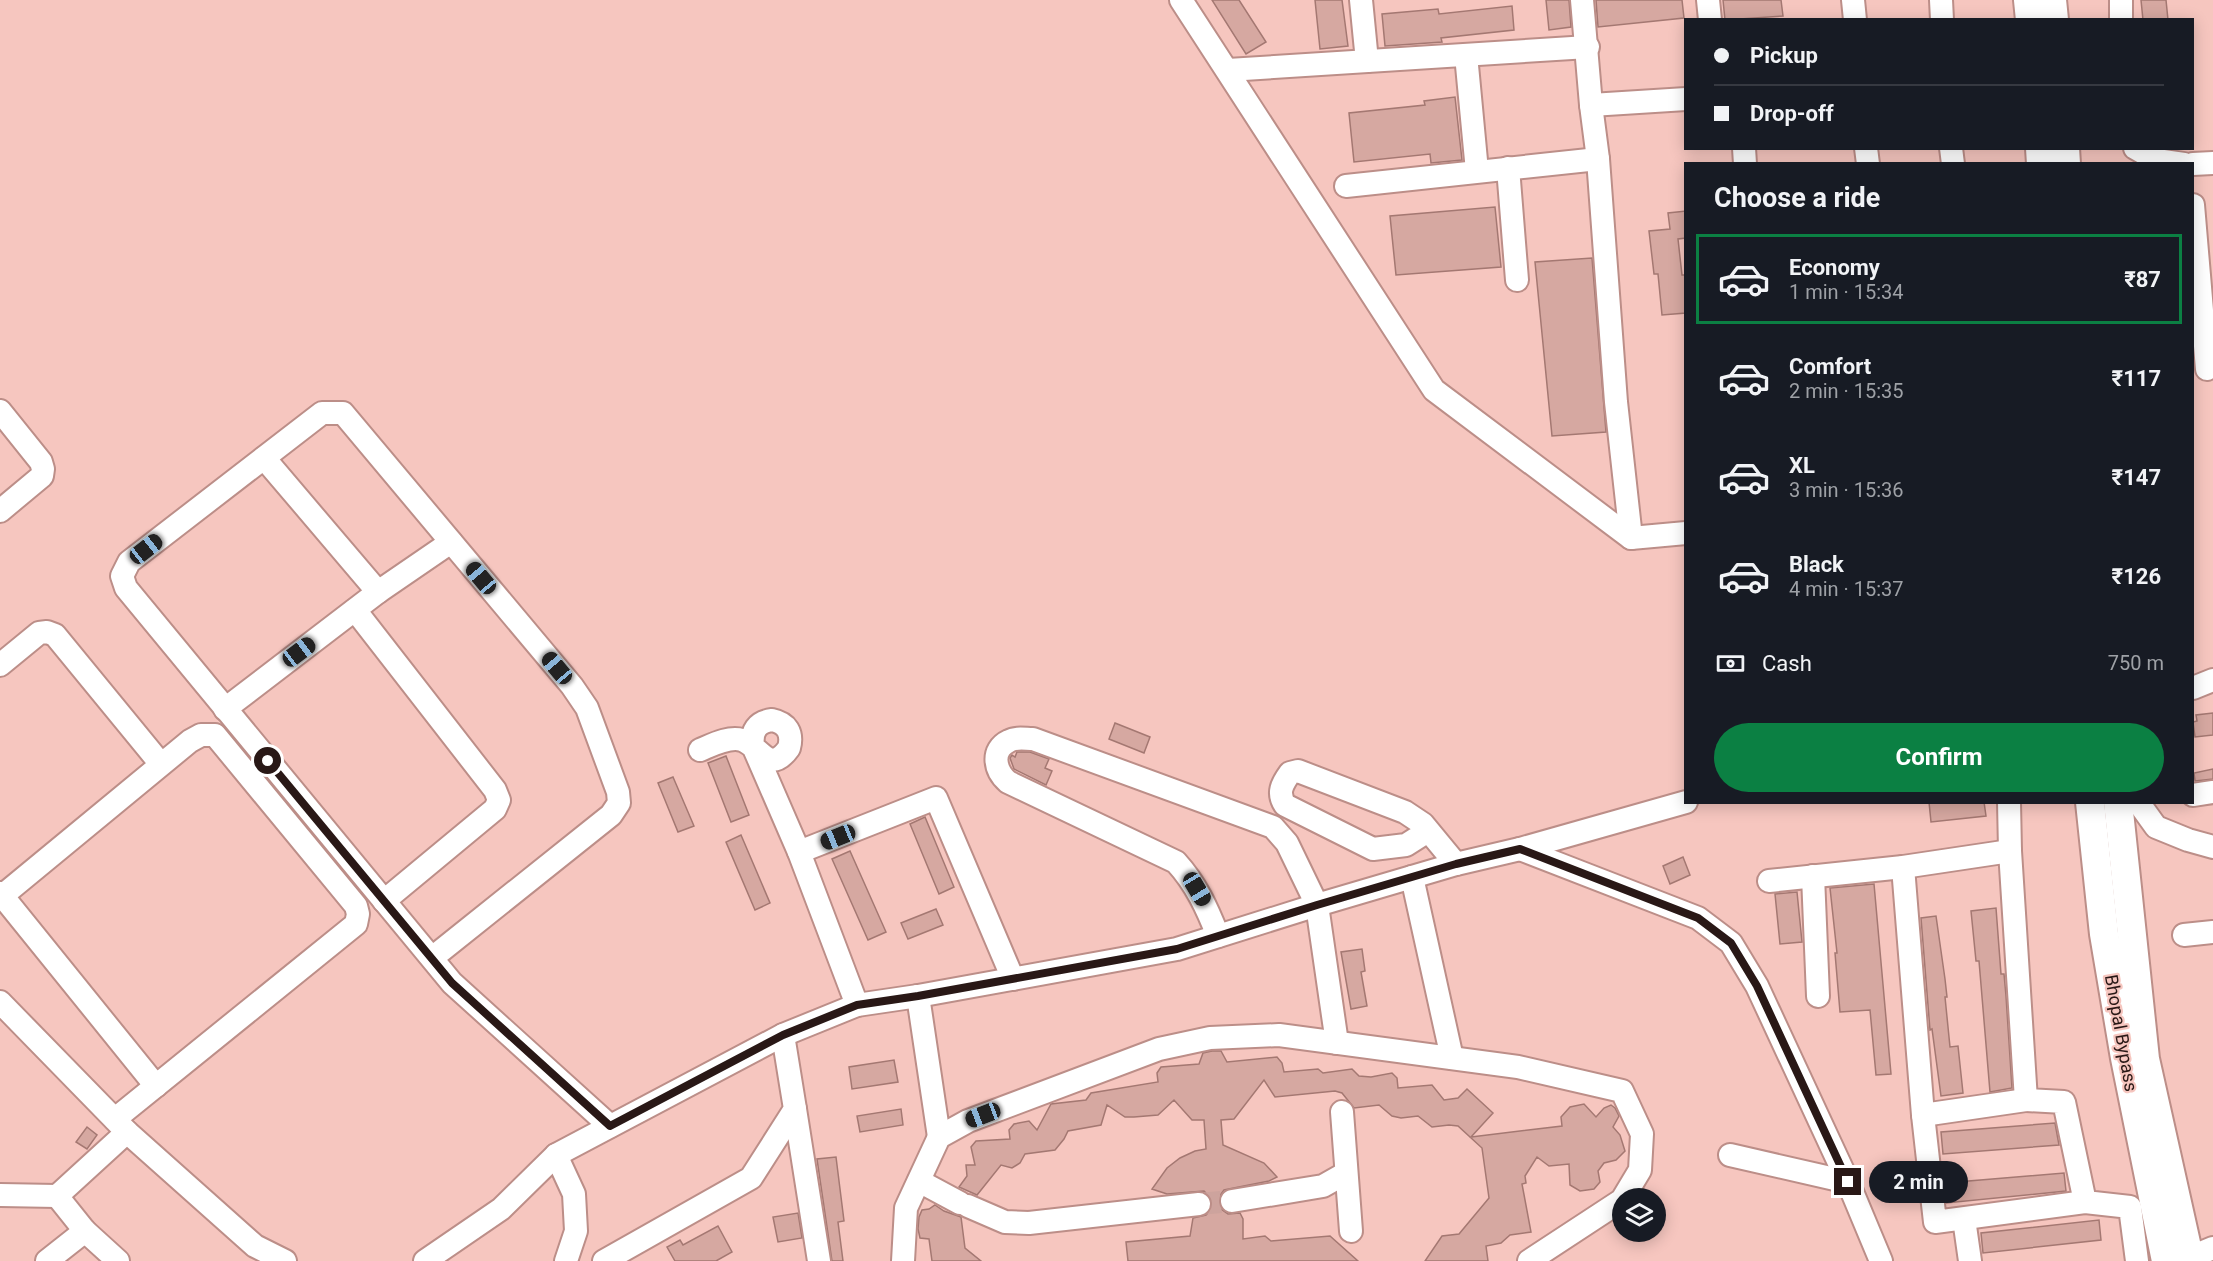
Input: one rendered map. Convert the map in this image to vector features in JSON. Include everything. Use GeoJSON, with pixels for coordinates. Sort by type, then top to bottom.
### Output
{"type":"FeatureCollection","features":[{"type":"Feature","properties":{"kind":"main road"},"geometry":{"type":"LineString","coordinates":[[2028,0],[2030,18]]}},
{"type":"Feature","properties":{"kind":"main road"},"geometry":{"type":"LineString","coordinates":[[2052,0],[2054,18]]}},
{"type":"Feature","properties":{"kind":"main road","name":"Bhopal Bypass"},"geometry":{"type":"LineString","coordinates":[[2090,804],[2104,934],[2125,1058],[2189,1257]]}},
{"type":"Feature","properties":{"kind":"main road","name":"Bhopal Bypass"},"geometry":{"type":"LineString","coordinates":[[2118,804],[2145,1059],[2189,1257]]}},
{"type":"Feature","properties":{"kind":"street"},"geometry":{"type":"LineString","coordinates":[[1181,0],[1434,390],[1631,538],[1684,533]]}},
{"type":"Feature","properties":{"kind":"street"},"geometry":{"type":"LineString","coordinates":[[1361,0],[1366,61]]}},
{"type":"Feature","properties":{"kind":"street"},"geometry":{"type":"LineString","coordinates":[[1582,0],[1598,159],[1616,402],[1631,538]]}},
{"type":"Feature","properties":{"kind":"street"},"geometry":{"type":"LineString","coordinates":[[1708,0],[1710,18]]}},
{"type":"Feature","properties":{"kind":"street"},"geometry":{"type":"LineString","coordinates":[[1853,0],[1855,18]]}},
{"type":"Feature","properties":{"kind":"street"},"geometry":{"type":"LineString","coordinates":[[1941,0],[1942,18]]}},
{"type":"Feature","properties":{"kind":"street"},"geometry":{"type":"LineString","coordinates":[[2121,0],[2121,18]]}},
{"type":"Feature","properties":{"kind":"street"},"geometry":{"type":"LineString","coordinates":[[1228,70],[1587,47]]}},
{"type":"Feature","properties":{"kind":"street"},"geometry":{"type":"LineString","coordinates":[[1466,55],[1477,171]]}},
{"type":"Feature","properties":{"kind":"street"},"geometry":{"type":"LineString","coordinates":[[1591,105],[1684,99]]}},
{"type":"Feature","properties":{"kind":"street"},"geometry":{"type":"LineString","coordinates":[[2138,150],[2156,160],[2170,162]]}},
{"type":"Feature","properties":{"kind":"street"},"geometry":{"type":"LineString","coordinates":[[1346,186],[1598,159]]}},
{"type":"Feature","properties":{"kind":"street"},"geometry":{"type":"LineString","coordinates":[[2194,164],[2213,163]]}},
{"type":"Feature","properties":{"kind":"street"},"geometry":{"type":"LineString","coordinates":[[1508,168],[1517,280]]}},
{"type":"Feature","properties":{"kind":"street"},"geometry":{"type":"LineString","coordinates":[[2194,220],[2204,369]]}},
{"type":"Feature","properties":{"kind":"street"},"geometry":{"type":"LineString","coordinates":[[0,411],[40,462],[43,470],[42,476],[0,511]]}},
{"type":"Feature","properties":{"kind":"street"},"geometry":{"type":"LineString","coordinates":[[432,958],[611,815],[619,803],[618,792],[587,708],[572,686],[343,413],[322,413],[129,562],[122,576],[126,588],[452,983],[610,1126]]}},
{"type":"Feature","properties":{"kind":"street"},"geometry":{"type":"LineString","coordinates":[[264,458],[378,592]]}},
{"type":"Feature","properties":{"kind":"street"},"geometry":{"type":"LineString","coordinates":[[225,709],[378,592],[451,542]]}},
{"type":"Feature","properties":{"kind":"street"},"geometry":{"type":"LineString","coordinates":[[355,610],[495,789],[499,800],[495,808],[384,901]]}},
{"type":"Feature","properties":{"kind":"street"},"geometry":{"type":"LineString","coordinates":[[0,665],[39,633],[47,632],[55,635],[160,764]]}},
{"type":"Feature","properties":{"kind":"street"},"geometry":{"type":"LineString","coordinates":[[2194,688],[2213,680]]}},
{"type":"Feature","properties":{"kind":"street"},"geometry":{"type":"LineString","coordinates":[[0,1195],[57,1196],[156,1086],[356,924],[358,914],[356,906],[215,735],[201,735],[190,741],[1,895],[156,1086]]}},
{"type":"Feature","properties":{"kind":"street"},"geometry":{"type":"LineString","coordinates":[[700,750],[719,742],[736,739],[753,746],[799,852],[857,1005]]}},
{"type":"Feature","properties":{"kind":"street"},"geometry":{"type":"LineString","coordinates":[[1218,936],[1204,901],[1190,878],[1176,862],[1008,782],[999,775],[996,764],[998,751],[1006,742],[1016,739],[1033,739],[1273,827],[1287,843],[1317,905],[1337,1043]]}},
{"type":"Feature","properties":{"kind":"street"},"geometry":{"type":"LineString","coordinates":[[1428,831],[1406,845],[1373,849],[1285,805],[1280,798],[1281,789],[1290,773],[1298,771],[1405,812],[1423,824],[1456,864]]}},
{"type":"Feature","properties":{"kind":"street"},"geometry":{"type":"LineString","coordinates":[[2194,795],[2213,792]]}},
{"type":"Feature","properties":{"kind":"street"},"geometry":{"type":"LineString","coordinates":[[799,852],[936,798],[1013,979]]}},
{"type":"Feature","properties":{"kind":"street"},"geometry":{"type":"LineString","coordinates":[[425,1261],[501,1209],[556,1155],[783,1035],[857,1005],[1177,949],[1456,864],[1520,849],[1684,803]]}},
{"type":"Feature","properties":{"kind":"street"},"geometry":{"type":"LineString","coordinates":[[2008,804],[2026,1100]]}},
{"type":"Feature","properties":{"kind":"street"},"geometry":{"type":"LineString","coordinates":[[2139,804],[2156,827],[2213,847]]}},
{"type":"Feature","properties":{"kind":"street"},"geometry":{"type":"LineString","coordinates":[[1520,849],[1698,918],[1731,943],[1757,986],[1848,1182],[1881,1261]]}},
{"type":"Feature","properties":{"kind":"street"},"geometry":{"type":"LineString","coordinates":[[1769,881],[1903,867],[2010,851]]}},
{"type":"Feature","properties":{"kind":"street"},"geometry":{"type":"LineString","coordinates":[[1903,867],[1923,1115],[1935,1222],[2085,1202],[2130,1207],[2138,1261]]}},
{"type":"Feature","properties":{"kind":"street"},"geometry":{"type":"LineString","coordinates":[[1813,876],[1818,996]]}},
{"type":"Feature","properties":{"kind":"street"},"geometry":{"type":"LineString","coordinates":[[1412,877],[1452,1058]]}},
{"type":"Feature","properties":{"kind":"street"},"geometry":{"type":"LineString","coordinates":[[2184,935],[2213,932]]}},
{"type":"Feature","properties":{"kind":"street"},"geometry":{"type":"LineString","coordinates":[[903,1261],[906,1208],[939,1137],[918,996]]}},
{"type":"Feature","properties":{"kind":"street"},"geometry":{"type":"LineString","coordinates":[[0,1002],[121,1125],[255,1246],[285,1261]]}},
{"type":"Feature","properties":{"kind":"street"},"geometry":{"type":"LineString","coordinates":[[783,1035],[819,1261]]}},
{"type":"Feature","properties":{"kind":"street"},"geometry":{"type":"LineString","coordinates":[[939,1137],[968,1121],[1159,1048],[1210,1038],[1279,1035],[1518,1067],[1622,1091],[1642,1134],[1640,1170],[1622,1200],[1529,1261]]}},
{"type":"Feature","properties":{"kind":"street"},"geometry":{"type":"LineString","coordinates":[[1923,1115],[2026,1100],[2064,1102],[2085,1202]]}},
{"type":"Feature","properties":{"kind":"street"},"geometry":{"type":"LineString","coordinates":[[604,1261],[751,1178],[795,1109]]}},
{"type":"Feature","properties":{"kind":"street"},"geometry":{"type":"LineString","coordinates":[[1341,1112],[1351,1231]]}},
{"type":"Feature","properties":{"kind":"street"},"geometry":{"type":"LineString","coordinates":[[556,1155],[574,1194],[576,1232],[566,1261]]}},
{"type":"Feature","properties":{"kind":"street"},"geometry":{"type":"LineString","coordinates":[[1730,1155],[1848,1182]]}},
{"type":"Feature","properties":{"kind":"street"},"geometry":{"type":"LineString","coordinates":[[1232,1201],[1323,1186],[1346,1173]]}},
{"type":"Feature","properties":{"kind":"street"},"geometry":{"type":"LineString","coordinates":[[919,1181],[1005,1222],[1029,1222],[1198,1204]]}},
{"type":"Feature","properties":{"kind":"street"},"geometry":{"type":"LineString","coordinates":[[57,1196],[85,1231],[118,1261]]}},
{"type":"Feature","properties":{"kind":"street"},"geometry":{"type":"LineString","coordinates":[[1964,1219],[1970,1261]]}},
{"type":"Feature","properties":{"kind":"street"},"geometry":{"type":"LineString","coordinates":[[47,1261],[85,1231]]}},
{"type":"Feature","properties":{"kind":"building"},"geometry":{"type":"Polygon","coordinates":[[[1212,0],[1239,0],[1266,42],[1246,54],[1212,0]]]}},
{"type":"Feature","properties":{"kind":"building"},"geometry":{"type":"Polygon","coordinates":[[[1315,0],[1342,0],[1348,46],[1320,49],[1315,0]]]}},
{"type":"Feature","properties":{"kind":"building"},"geometry":{"type":"Polygon","coordinates":[[[1546,0],[1569,0],[1571,27],[1549,30],[1546,0]]]}},
{"type":"Feature","properties":{"kind":"building"},"geometry":{"type":"Polygon","coordinates":[[[1596,0],[1682,0],[1684,18],[1598,27],[1596,0]]]}},
{"type":"Feature","properties":{"kind":"building"},"geometry":{"type":"Polygon","coordinates":[[[1723,0],[1781,0],[1783,16],[1725,18],[1723,0]]]}},
{"type":"Feature","properties":{"kind":"building"},"geometry":{"type":"Polygon","coordinates":[[[2141,0],[2166,0],[2168,18],[2143,18],[2141,0]]]}},
{"type":"Feature","properties":{"kind":"building"},"geometry":{"type":"Polygon","coordinates":[[[1512,6],[1514,30],[1441,38],[1442,42],[1385,46],[1382,14],[1438,9],[1439,14],[1512,6]]]}},
{"type":"Feature","properties":{"kind":"building"},"geometry":{"type":"Polygon","coordinates":[[[1455,97],[1462,160],[1431,163],[1430,154],[1354,162],[1349,113],[1425,105],[1424,101],[1455,97]]]}},
{"type":"Feature","properties":{"kind":"building"},"geometry":{"type":"Polygon","coordinates":[[[1495,207],[1501,267],[1396,275],[1390,216],[1495,207]]]}},
{"type":"Feature","properties":{"kind":"building"},"geometry":{"type":"Polygon","coordinates":[[[1684,211],[1684,238],[1678,239],[1682,275],[1684,275],[1684,313],[1662,315],[1658,274],[1654,274],[1649,231],[1670,229],[1668,213],[1684,211]]]}},
{"type":"Feature","properties":{"kind":"building"},"geometry":{"type":"Polygon","coordinates":[[[1592,258],[1606,432],[1552,436],[1535,262],[1592,258]]]}},
{"type":"Feature","properties":{"kind":"building"},"geometry":{"type":"Polygon","coordinates":[[[2213,713],[2213,735],[2195,737],[2196,715],[2213,713]]]}},
{"type":"Feature","properties":{"kind":"building"},"geometry":{"type":"Polygon","coordinates":[[[1115,723],[1150,737],[1144,753],[1109,739],[1115,723]]]}},
{"type":"Feature","properties":{"kind":"building"},"geometry":{"type":"Polygon","coordinates":[[[1017,752],[1030,752],[1049,759],[1045,768],[1052,771],[1046,785],[1014,769],[1010,758],[1012,755],[1015,757],[1017,752]]]}},
{"type":"Feature","properties":{"kind":"building"},"geometry":{"type":"Polygon","coordinates":[[[726,756],[749,815],[731,822],[708,763],[726,756]]]}},
{"type":"Feature","properties":{"kind":"building"},"geometry":{"type":"Polygon","coordinates":[[[2213,769],[2213,779],[2195,781],[2194,773],[2213,769]]]}},
{"type":"Feature","properties":{"kind":"building"},"geometry":{"type":"Polygon","coordinates":[[[673,777],[694,826],[678,832],[658,783],[673,777]]]}},
{"type":"Feature","properties":{"kind":"building"},"geometry":{"type":"Polygon","coordinates":[[[1929,804],[1984,804],[1986,816],[1931,822],[1929,804]]]}},
{"type":"Feature","properties":{"kind":"building"},"geometry":{"type":"Polygon","coordinates":[[[925,817],[954,887],[939,894],[910,824],[925,817]]]}},
{"type":"Feature","properties":{"kind":"building"},"geometry":{"type":"Polygon","coordinates":[[[741,835],[770,903],[755,910],[726,842],[741,835]]]}},
{"type":"Feature","properties":{"kind":"building"},"geometry":{"type":"Polygon","coordinates":[[[850,851],[886,932],[868,940],[832,859],[850,851]]]}},
{"type":"Feature","properties":{"kind":"building"},"geometry":{"type":"Polygon","coordinates":[[[1683,857],[1690,875],[1670,884],[1663,866],[1683,857]]]}},
{"type":"Feature","properties":{"kind":"building"},"geometry":{"type":"Polygon","coordinates":[[[1874,884],[1891,1074],[1876,1075],[1870,1010],[1840,1012],[1830,888],[1874,884]]]}},
{"type":"Feature","properties":{"kind":"building"},"geometry":{"type":"Polygon","coordinates":[[[1797,892],[1802,942],[1780,944],[1775,894],[1797,892]]]}},
{"type":"Feature","properties":{"kind":"building"},"geometry":{"type":"Polygon","coordinates":[[[1996,908],[2001,974],[2004,974],[2006,996],[2012,1088],[1990,1092],[1979,961],[1976,961],[1971,911],[1996,908]]]}},
{"type":"Feature","properties":{"kind":"building"},"geometry":{"type":"Polygon","coordinates":[[[936,909],[943,925],[908,939],[901,923],[936,909]]]}},
{"type":"Feature","properties":{"kind":"building"},"geometry":{"type":"Polygon","coordinates":[[[1936,916],[1947,997],[1945,997],[1950,1047],[1958,1046],[1963,1093],[1941,1096],[1932,1029],[1930,1030],[1921,918],[1936,916]]]}},
{"type":"Feature","properties":{"kind":"building"},"geometry":{"type":"Polygon","coordinates":[[[1362,949],[1365,971],[1361,972],[1367,1006],[1351,1009],[1341,952],[1362,949]]]}},
{"type":"Feature","properties":{"kind":"building"},"geometry":{"type":"Polygon","coordinates":[[[1221,1051],[1227,1062],[1277,1057],[1282,1063],[1284,1072],[1318,1069],[1323,1073],[1352,1069],[1359,1076],[1371,1077],[1392,1073],[1397,1078],[1398,1088],[1432,1085],[1444,1100],[1458,1098],[1467,1089],[1493,1113],[1471,1137],[1562,1126],[1561,1117],[1570,1107],[1584,1104],[1596,1117],[1604,1108],[1611,1105],[1619,1116],[1613,1127],[1620,1135],[1625,1151],[1616,1160],[1604,1163],[1598,1171],[1600,1182],[1594,1189],[1580,1191],[1570,1185],[1569,1164],[1549,1166],[1537,1157],[1525,1176],[1526,1183],[1522,1184],[1531,1232],[1510,1235],[1501,1243],[1486,1246],[1488,1261],[1425,1261],[1442,1236],[1459,1234],[1489,1198],[1482,1148],[1458,1126],[1432,1127],[1418,1116],[1401,1118],[1392,1116],[1379,1105],[1354,1108],[1342,1093],[1335,1091],[1275,1097],[1264,1080],[1234,1119],[1221,1120],[1223,1145],[1264,1163],[1277,1177],[1269,1181],[1224,1190],[1219,1197],[1221,1209],[1228,1214],[1240,1213],[1243,1219],[1243,1239],[1265,1236],[1271,1241],[1330,1236],[1358,1261],[1128,1261],[1126,1242],[1190,1236],[1193,1218],[1206,1215],[1212,1209],[1210,1197],[1204,1191],[1167,1194],[1152,1189],[1167,1168],[1180,1158],[1206,1149],[1204,1120],[1192,1120],[1174,1100],[1158,1115],[1134,1117],[1125,1117],[1107,1105],[1101,1125],[1068,1131],[1055,1150],[1025,1154],[1020,1163],[1012,1168],[1001,1165],[977,1195],[959,1187],[967,1176],[966,1165],[975,1165],[971,1147],[976,1141],[1010,1139],[1009,1130],[1014,1124],[1029,1121],[1037,1130],[1051,1104],[1086,1100],[1091,1093],[1158,1082],[1157,1073],[1161,1067],[1199,1064],[1203,1053],[1221,1051]]]}},
{"type":"Feature","properties":{"kind":"building"},"geometry":{"type":"Polygon","coordinates":[[[894,1060],[898,1082],[852,1089],[849,1067],[894,1060]]]}},
{"type":"Feature","properties":{"kind":"building"},"geometry":{"type":"Polygon","coordinates":[[[901,1109],[903,1125],[860,1132],[857,1116],[901,1109]]]}},
{"type":"Feature","properties":{"kind":"building"},"geometry":{"type":"Polygon","coordinates":[[[2055,1123],[2059,1145],[1943,1154],[1941,1132],[2055,1123]]]}},
{"type":"Feature","properties":{"kind":"building"},"geometry":{"type":"Polygon","coordinates":[[[87,1127],[97,1135],[87,1149],[76,1142],[87,1127]]]}},
{"type":"Feature","properties":{"kind":"building"},"geometry":{"type":"Polygon","coordinates":[[[836,1157],[844,1221],[838,1222],[843,1261],[832,1261],[817,1159],[836,1157]]]}},
{"type":"Feature","properties":{"kind":"building"},"geometry":{"type":"Polygon","coordinates":[[[2064,1173],[2066,1191],[1946,1203],[1945,1183],[2064,1173]]]}},
{"type":"Feature","properties":{"kind":"building"},"geometry":{"type":"Polygon","coordinates":[[[935,1205],[961,1217],[965,1248],[981,1261],[932,1261],[929,1239],[920,1238],[918,1229],[922,1210],[935,1205]]]}},
{"type":"Feature","properties":{"kind":"building"},"geometry":{"type":"Polygon","coordinates":[[[798,1213],[802,1238],[778,1242],[773,1217],[798,1213]]]}},
{"type":"Feature","properties":{"kind":"building"},"geometry":{"type":"Polygon","coordinates":[[[2099,1220],[2101,1240],[1983,1253],[1981,1233],[2099,1220]]]}},
{"type":"Feature","properties":{"kind":"building"},"geometry":{"type":"Polygon","coordinates":[[[718,1226],[732,1252],[716,1261],[675,1261],[667,1247],[680,1240],[683,1245],[718,1226]]]}},
{"type":"Feature","properties":{"kind":"tunnel"},"geometry":{"type":"LineString","coordinates":[[1199,1204],[1232,1201]]}},
{"type":"Feature","properties":{"kind":"route"},"geometry":{"type":"LineString","coordinates":[[268,761],[452,983],[610,1126],[783,1035],[857,1005],[1177,949],[1456,864],[1520,849],[1698,918],[1731,943],[1757,986],[1848,1182]]}}]}
